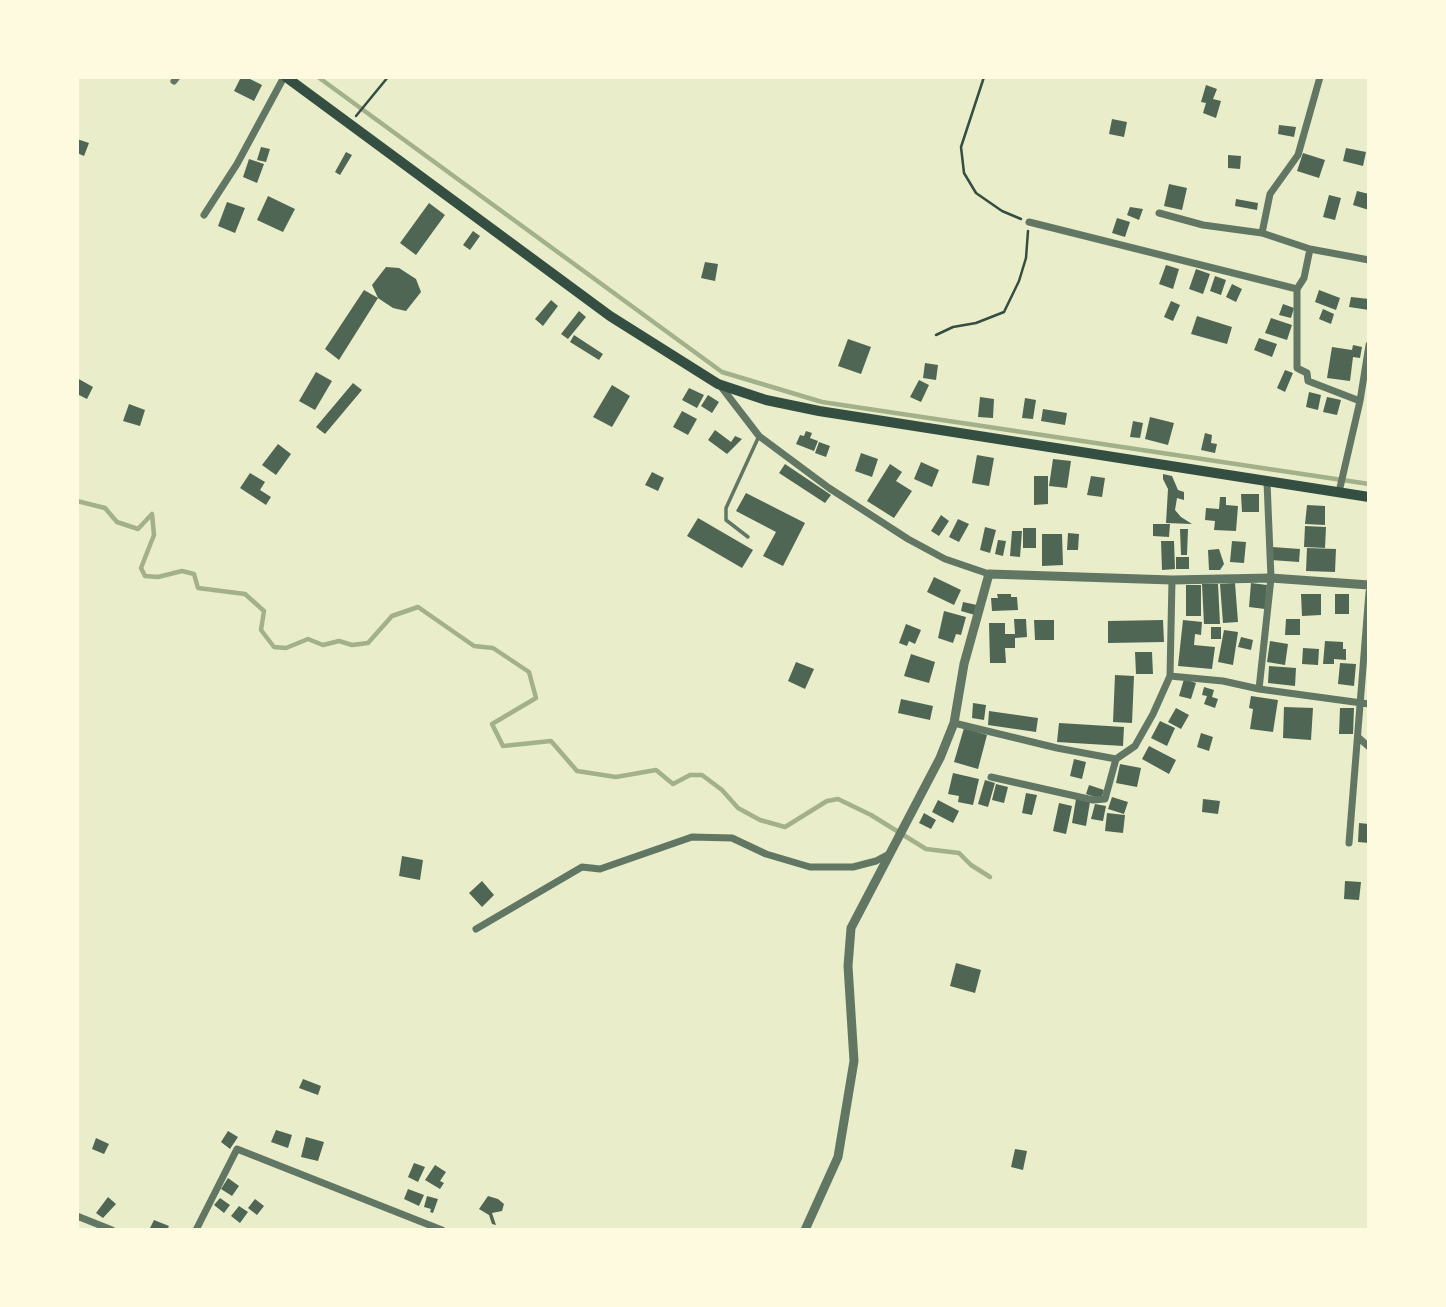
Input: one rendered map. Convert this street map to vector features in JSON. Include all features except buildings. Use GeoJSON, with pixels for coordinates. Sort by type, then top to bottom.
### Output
{"type":"FeatureCollection","features":[{"type":"Feature","properties":{"kind":"main road"},"geometry":{"type":"LineString","coordinates":[[285,77],[610,316],[718,384],[766,400],[819,411],[1369,497]]}},
{"type":"Feature","properties":{"kind":"street"},"geometry":{"type":"LineString","coordinates":[[204,215],[237,164],[285,77]]}},
{"type":"Feature","properties":{"kind":"street"},"geometry":{"type":"LineString","coordinates":[[1262,233],[1270,194],[1298,155],[1320,77]]}},
{"type":"Feature","properties":{"kind":"street"},"geometry":{"type":"LineString","coordinates":[[1158,213],[1203,225],[1262,233],[1310,249],[1369,260]]}},
{"type":"Feature","properties":{"kind":"street"},"geometry":{"type":"LineString","coordinates":[[1029,222],[1297,289]]}},
{"type":"Feature","properties":{"kind":"street"},"geometry":{"type":"LineString","coordinates":[[1310,249],[1304,278],[1297,289],[1297,368],[1307,373],[1308,381],[1360,401]]}},
{"type":"Feature","properties":{"kind":"street"},"geometry":{"type":"LineString","coordinates":[[1339,492],[1360,401],[1369,345]]}},
{"type":"Feature","properties":{"kind":"street"},"geometry":{"type":"LineString","coordinates":[[718,384],[759,436],[829,488],[908,539],[945,559],[989,574],[1172,580],[1271,578],[1369,585]]}},
{"type":"Feature","properties":{"kind":"street"},"geometry":{"type":"LineString","coordinates":[[1259,689],[1271,578],[1267,482]]}},
{"type":"Feature","properties":{"kind":"street"},"geometry":{"type":"LineString","coordinates":[[805,1230],[838,1157],[854,1061],[848,966],[851,928],[940,758],[954,723],[964,664],[989,574]]}},
{"type":"Feature","properties":{"kind":"street"},"geometry":{"type":"LineString","coordinates":[[991,778],[1093,800],[1105,799],[1116,759],[1135,746],[1170,676],[1172,580]]}},
{"type":"Feature","properties":{"kind":"street"},"geometry":{"type":"LineString","coordinates":[[1349,843],[1369,592]]}},
{"type":"Feature","properties":{"kind":"street"},"geometry":{"type":"LineString","coordinates":[[1170,676],[1223,681],[1259,689],[1369,704]]}},
{"type":"Feature","properties":{"kind":"street"},"geometry":{"type":"LineString","coordinates":[[954,723],[1116,759]]}},
{"type":"Feature","properties":{"kind":"street"},"geometry":{"type":"LineString","coordinates":[[1358,737],[1369,747]]}},
{"type":"Feature","properties":{"kind":"street"},"geometry":{"type":"LineString","coordinates":[[476,929],[582,867],[600,869],[692,837],[732,838],[766,854],[810,867],[853,867],[876,861],[889,854]]}},
{"type":"Feature","properties":{"kind":"street"},"geometry":{"type":"LineString","coordinates":[[196,1230],[237,1149],[442,1230]]}},
{"type":"Feature","properties":{"kind":"street"},"geometry":{"type":"LineString","coordinates":[[77,1216],[112,1230]]}},
{"type":"Feature","properties":{"kind":"lane"},"geometry":{"type":"LineString","coordinates":[[748,537],[726,520],[726,508],[759,436]]}},
{"type":"Feature","properties":{"kind":"path"},"geometry":{"type":"LineString","coordinates":[[351,125],[388,77]]}},
{"type":"Feature","properties":{"kind":"path"},"geometry":{"type":"LineString","coordinates":[[936,335],[953,327],[976,323],[1004,312],[1019,281],[1026,258],[1029,222],[1002,211],[976,193],[964,173],[961,147],[984,77]]}},
{"type":"Feature","properties":{"kind":"waterway"},"geometry":{"type":"LineString","coordinates":[[318,77],[722,372],[822,402],[1369,484]]}},
{"type":"Feature","properties":{"kind":"waterway"},"geometry":{"type":"LineString","coordinates":[[77,501],[105,508],[117,522],[138,529],[152,514],[154,535],[141,568],[145,576],[158,577],[182,571],[194,574],[198,588],[245,594],[264,611],[261,630],[274,647],[286,648],[308,639],[323,645],[339,641],[352,645],[368,643],[392,616],[418,607],[474,646],[493,648],[529,672],[536,698],[492,724],[503,746],[551,741],[577,771],[616,777],[656,770],[673,784],[690,775],[702,775],[722,790],[738,808],[760,820],[785,827],[827,801],[838,799],[871,815],[926,849],[959,853],[971,865],[990,877]]}}]}
